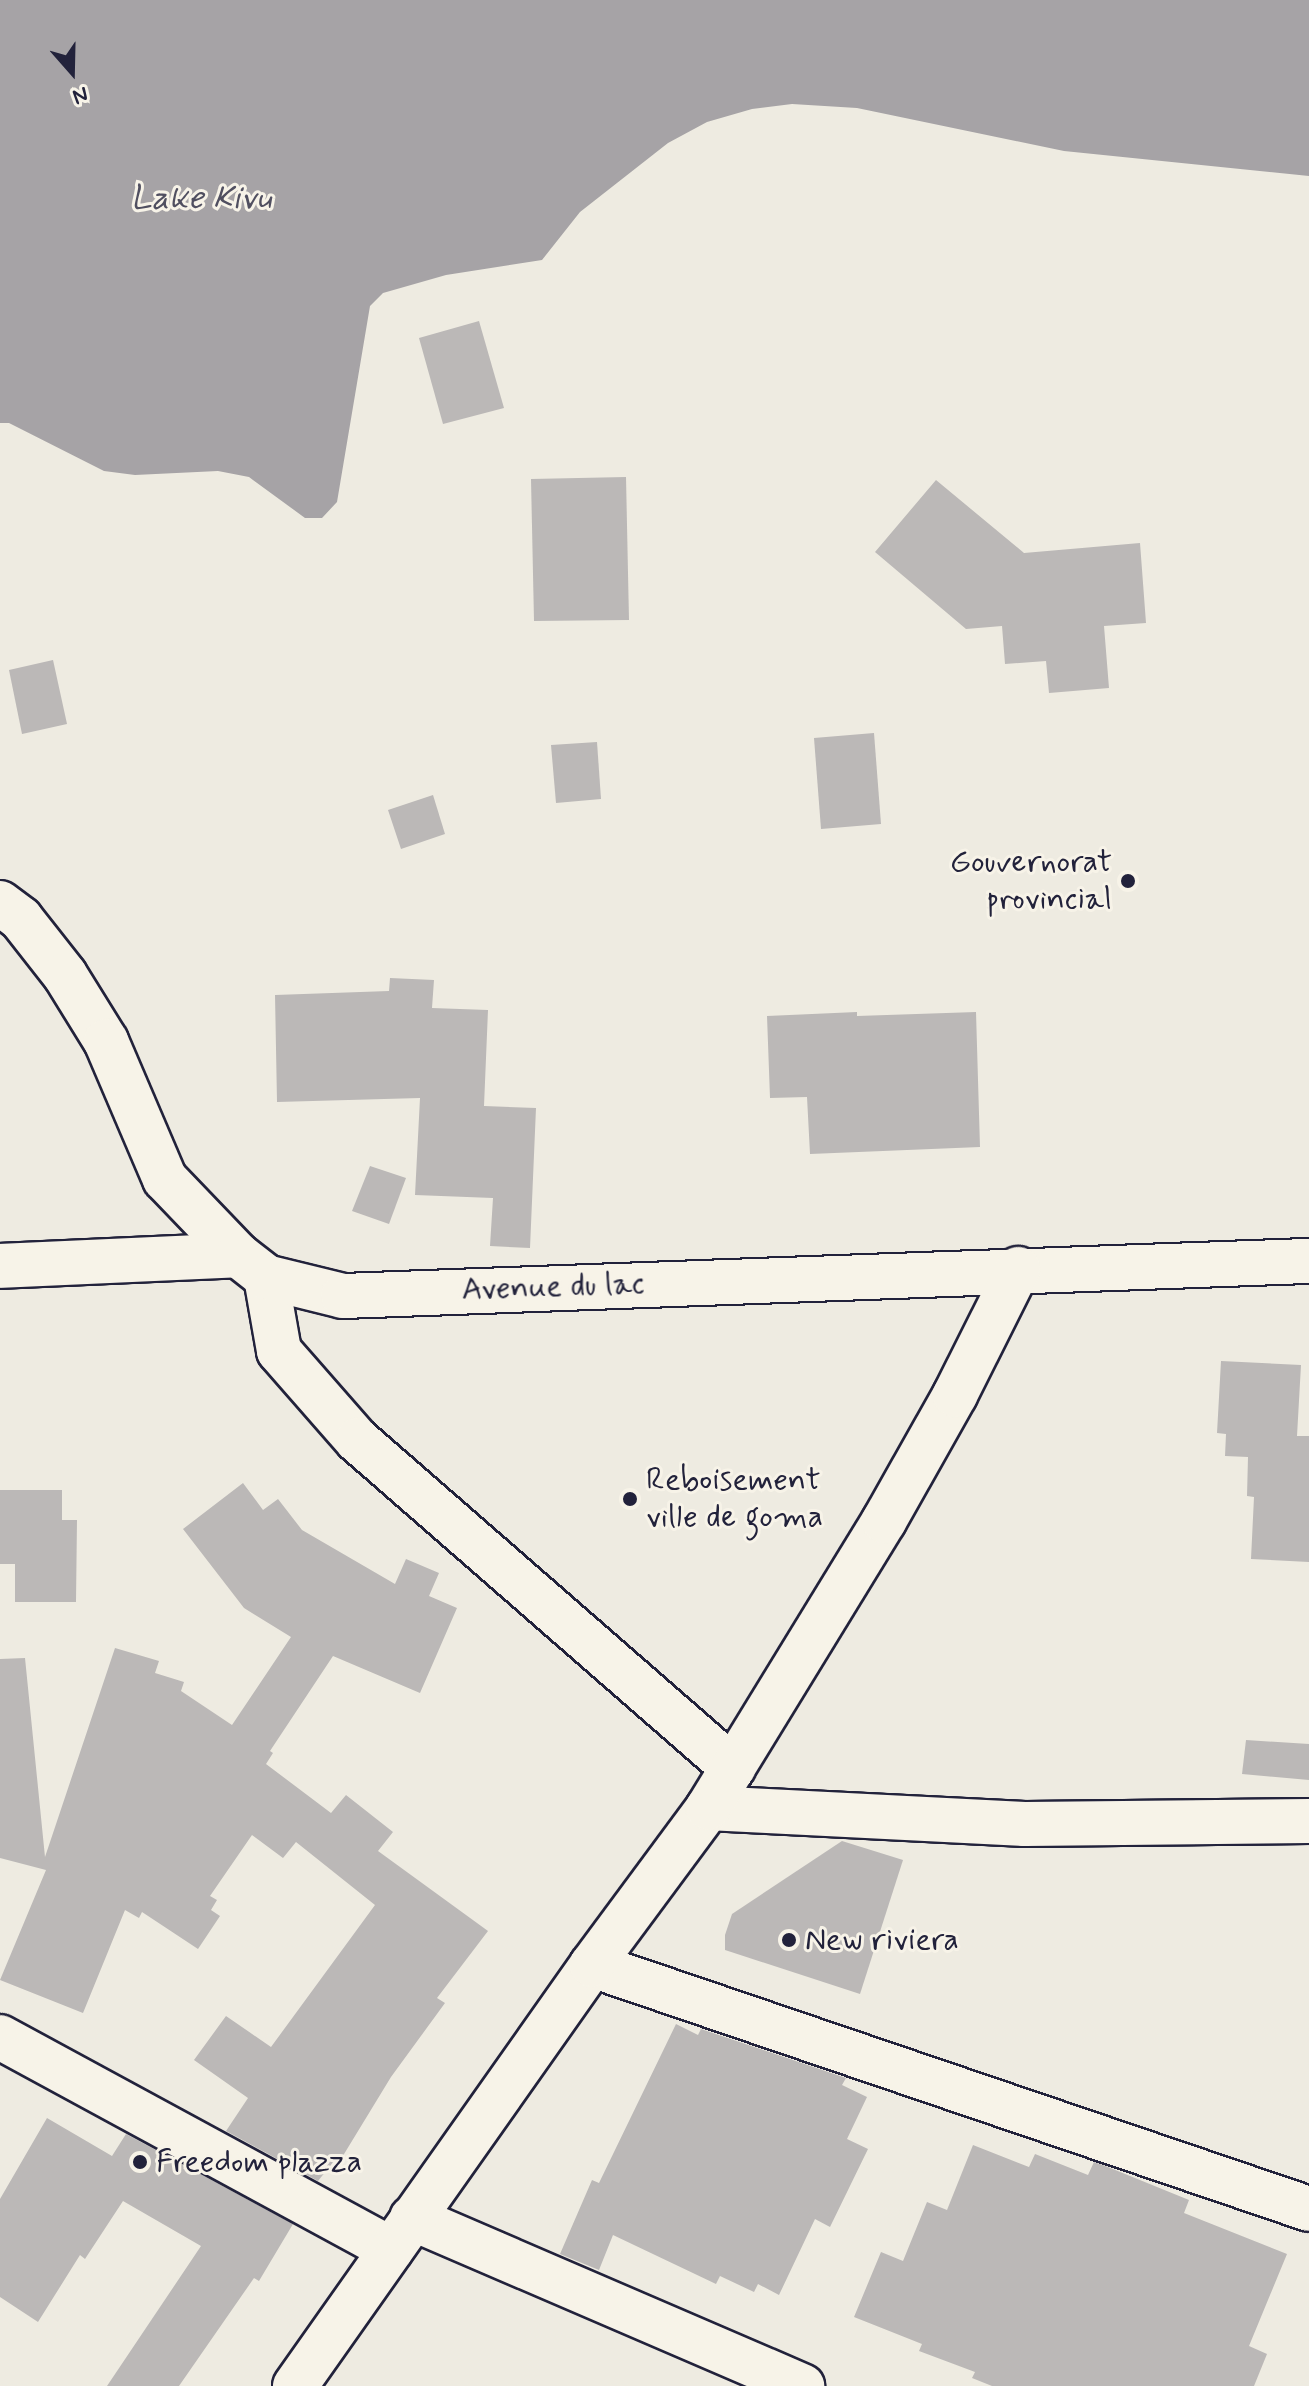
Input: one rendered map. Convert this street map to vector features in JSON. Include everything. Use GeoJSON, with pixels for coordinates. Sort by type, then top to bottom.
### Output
{"type":"FeatureCollection","features":[{"type":"Feature","properties":{"kind":"street"},"geometry":{"type":"LineString","coordinates":[[0,903],[21,919],[65,975],[106,1041],[165,1179],[252,1266],[279,1351],[357,1440],[733,1768]]}},
{"type":"Feature","properties":{"kind":"street","name":"Avenue du lac"},"geometry":{"type":"LineString","coordinates":[[0,1266],[252,1266],[343,1296],[1018,1269],[1309,1261]]}},
{"type":"Feature","properties":{"kind":"street"},"geometry":{"type":"LineString","coordinates":[[295,2386],[592,1965],[708,1808],[884,1521],[955,1395],[1018,1269]]}},
{"type":"Feature","properties":{"kind":"street"},"geometry":{"type":"LineString","coordinates":[[708,1808],[1025,1824],[1309,1821]]}},
{"type":"Feature","properties":{"kind":"street"},"geometry":{"type":"LineString","coordinates":[[592,1965],[1309,2209]]}},
{"type":"Feature","properties":{"kind":"street"},"geometry":{"type":"LineString","coordinates":[[0,2037],[401,2233],[802,2386]]}},
{"type":"Feature","properties":{"kind":"water","name":"Lake Kivu"},"geometry":{"type":"Polygon","coordinates":[[[0,0],[1309,0],[1309,176],[1064,151],[857,108],[792,104],[752,109],[707,122],[668,143],[580,212],[542,260],[446,275],[383,293],[370,306],[337,502],[322,518],[305,518],[249,477],[218,471],[135,475],[104,471],[9,423],[0,423],[0,0]]]}},
{"type":"Feature","properties":{"kind":"building"},"geometry":{"type":"Polygon","coordinates":[[[479,321],[504,408],[443,424],[419,338],[479,321]]]}},
{"type":"Feature","properties":{"kind":"building"},"geometry":{"type":"Polygon","coordinates":[[[626,477],[629,620],[534,621],[531,479],[626,477]]]}},
{"type":"Feature","properties":{"kind":"building"},"geometry":{"type":"Polygon","coordinates":[[[936,480],[1024,553],[1140,543],[1146,623],[1104,626],[1109,688],[1049,693],[1046,661],[1005,664],[1002,626],[966,629],[875,552],[936,480]]]}},
{"type":"Feature","properties":{"kind":"building"},"geometry":{"type":"Polygon","coordinates":[[[53,660],[67,724],[22,734],[9,670],[53,660]]]}},
{"type":"Feature","properties":{"kind":"building"},"geometry":{"type":"Polygon","coordinates":[[[874,733],[881,824],[821,829],[814,738],[874,733]]]}},
{"type":"Feature","properties":{"kind":"building"},"geometry":{"type":"Polygon","coordinates":[[[597,742],[601,799],[556,803],[551,745],[597,742]]]}},
{"type":"Feature","properties":{"kind":"building"},"geometry":{"type":"Polygon","coordinates":[[[433,795],[445,834],[401,849],[388,810],[433,795]]]}},
{"type":"Feature","properties":{"kind":"building"},"geometry":{"type":"Polygon","coordinates":[[[390,978],[434,980],[432,1008],[488,1010],[484,1106],[536,1108],[530,1248],[490,1246],[493,1198],[415,1195],[420,1098],[277,1102],[275,995],[389,991],[390,978]]]}},
{"type":"Feature","properties":{"kind":"building"},"geometry":{"type":"Polygon","coordinates":[[[857,1012],[857,1016],[976,1012],[980,1147],[810,1154],[807,1097],[770,1098],[767,1016],[857,1012]]]}},
{"type":"Feature","properties":{"kind":"building"},"geometry":{"type":"Polygon","coordinates":[[[370,1166],[406,1178],[389,1224],[352,1211],[370,1166]]]}},
{"type":"Feature","properties":{"kind":"building"},"geometry":{"type":"Polygon","coordinates":[[[1221,1361],[1301,1365],[1297,1436],[1309,1436],[1309,1562],[1251,1559],[1254,1497],[1247,1496],[1248,1457],[1225,1456],[1226,1434],[1217,1433],[1221,1361]]]}},
{"type":"Feature","properties":{"kind":"building"},"geometry":{"type":"Polygon","coordinates":[[[243,1483],[263,1510],[278,1499],[302,1530],[395,1584],[406,1559],[439,1573],[429,1596],[457,1608],[420,1693],[333,1656],[270,1751],[273,1753],[266,1764],[331,1813],[346,1795],[393,1832],[378,1851],[488,1931],[437,1998],[445,2003],[391,2077],[341,2159],[338,2156],[318,2181],[226,2131],[248,2098],[194,2060],[226,2016],[271,2047],[375,1905],[296,1842],[283,1858],[252,1835],[210,1896],[217,1900],[211,1910],[220,1916],[198,1949],[142,1912],[139,1918],[125,1910],[83,2013],[0,1980],[46,1870],[0,1858],[0,1659],[25,1658],[45,1857],[115,1648],[159,1661],[155,1673],[184,1682],[181,1691],[232,1725],[291,1637],[244,1608],[183,1529],[243,1483]]]}},
{"type":"Feature","properties":{"kind":"building"},"geometry":{"type":"Polygon","coordinates":[[[0,1490],[62,1490],[62,1520],[77,1520],[76,1602],[15,1602],[15,1564],[0,1564],[0,1490]]]}},
{"type":"Feature","properties":{"kind":"building"},"geometry":{"type":"Polygon","coordinates":[[[1246,1740],[1309,1744],[1309,1780],[1242,1774],[1246,1740]]]}},
{"type":"Feature","properties":{"kind":"building"},"geometry":{"type":"Polygon","coordinates":[[[842,1841],[903,1860],[860,1994],[725,1950],[725,1935],[732,1914],[842,1841]]]}},
{"type":"Feature","properties":{"kind":"building"},"geometry":{"type":"Polygon","coordinates":[[[676,2024],[698,2035],[701,2029],[846,2078],[842,2085],[867,2097],[847,2139],[868,2149],[830,2227],[815,2219],[779,2295],[758,2284],[754,2292],[720,2276],[716,2284],[613,2235],[599,2270],[560,2254],[592,2180],[599,2183],[676,2024]]]}},
{"type":"Feature","properties":{"kind":"building"},"geometry":{"type":"Polygon","coordinates":[[[47,2118],[112,2156],[126,2134],[293,2224],[259,2281],[254,2278],[179,2386],[107,2386],[201,2246],[123,2201],[85,2259],[80,2255],[38,2322],[0,2297],[0,2199],[47,2118]]]}},
{"type":"Feature","properties":{"kind":"building"},"geometry":{"type":"Polygon","coordinates":[[[973,2145],[1029,2167],[1035,2154],[1088,2175],[1094,2162],[1103,2165],[1189,2200],[1184,2213],[1287,2254],[1249,2346],[1267,2354],[1254,2386],[992,2386],[972,2378],[975,2372],[919,2351],[922,2344],[854,2317],[881,2252],[903,2261],[927,2202],[947,2210],[973,2145]]]}},
{"type":"Feature","properties":{"kind":"place","name":"Gouvernorat provincial"},"geometry":{"type":"Point","coordinates":[1128,881]}},
{"type":"Feature","properties":{"kind":"place","name":"Reboisement ville de goma"},"geometry":{"type":"Point","coordinates":[630,1499]}},
{"type":"Feature","properties":{"kind":"place","name":"New riviera"},"geometry":{"type":"Point","coordinates":[789,1940]}},
{"type":"Feature","properties":{"kind":"place","name":"Freedom plazza"},"geometry":{"type":"Point","coordinates":[140,2162]}}]}
